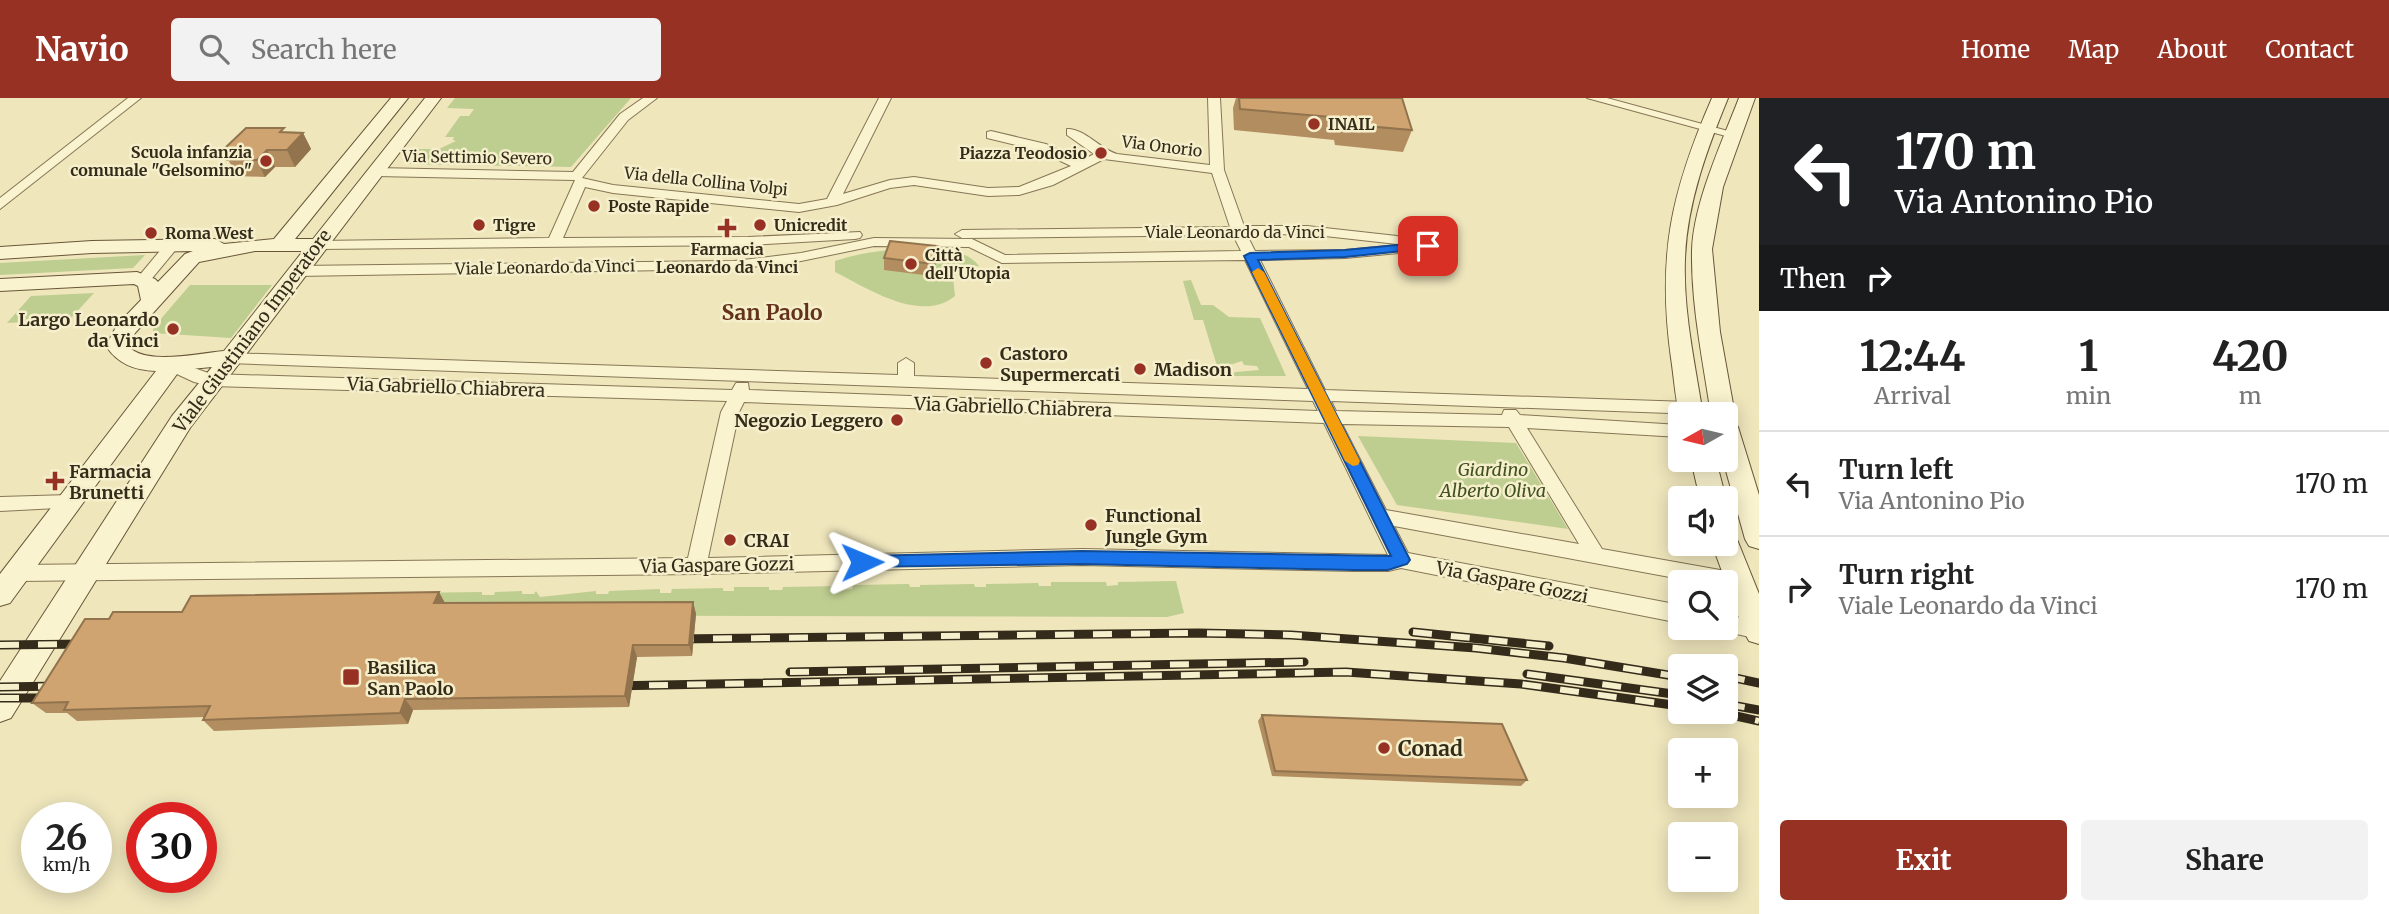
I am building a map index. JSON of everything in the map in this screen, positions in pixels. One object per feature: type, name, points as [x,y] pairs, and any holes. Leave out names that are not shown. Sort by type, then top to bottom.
[{"type":"street","points":[[0,205],[135,98]]},
{"type":"street","name":"Viale Giustiniano Imperatore","points":[[280,245],[400,98]]},
{"type":"street","name":"Viale Giustiniano Imperatore","points":[[0,708],[153,463],[211,380],[433,98]]},
{"type":"street","points":[[554,243],[583,164],[624,117],[651,98]]},
{"type":"street","points":[[832,202],[885,98]]},
{"type":"street","points":[[1214,98],[1217,170],[1243,243],[1401,560]]},
{"type":"street","points":[[1593,98],[1733,134]]},
{"type":"street","points":[[1689,402],[1676,315],[1675,258],[1686,190],[1720,98]]},
{"type":"street","points":[[1721,402],[1709,332],[1702,253],[1714,187],[1746,98]]},
{"type":"street","points":[[990,135],[1041,147],[1076,169],[1103,154],[1071,131]]},
{"type":"street","name":"Via Onorio","points":[[1103,154],[1146,163],[1217,170]]},
{"type":"street","name":"Via della Collina Volpi","points":[[579,179],[600,187],[784,208],[812,207],[909,181],[939,183],[996,193],[1020,192],[1076,169]]},
{"type":"street","name":"Via Settimio Severo","points":[[376,172],[579,179]]},
{"type":"street","name":"Viale Leonardo da Vinci","points":[[298,271],[748,264],[874,242],[972,243],[1002,259],[1243,243],[1315,230],[1442,245],[1345,254],[1243,243],[869,234],[748,241],[317,245]]},
{"type":"street","points":[[780,240],[771,251],[773,256],[781,260]]},
{"type":"street","points":[[748,241],[759,251],[748,264]]},
{"type":"street","points":[[0,253],[173,244],[317,245]]},
{"type":"street","points":[[0,285],[144,279],[173,244]]},
{"type":"street","points":[[228,358],[172,365],[128,358],[121,354],[117,346],[120,336],[190,260],[216,251],[254,245]]},
{"type":"street","points":[[341,269],[341,259],[356,246]]},
{"type":"street","points":[[144,279],[148,283],[152,300]]},
{"type":"street","name":"Via Gabriello Chiabrera","points":[[228,358],[751,374],[906,372],[1283,394],[1503,401],[1668,411]]},
{"type":"street","points":[[256,382],[257,370],[272,360]]},
{"type":"street","points":[[172,365],[200,379],[211,380]]},
{"type":"street","points":[[11,575],[70,502],[172,365]]},
{"type":"street","points":[[696,566],[730,412],[725,373]]},
{"type":"street","points":[[729,395],[751,374]]},
{"type":"street","name":"Via Gabriello Chiabrera","points":[[211,380],[729,395],[1288,416],[1514,421],[1668,430]]},
{"type":"street","points":[[1283,394],[1292,405],[1288,416]]},
{"type":"street","points":[[1503,401],[1595,554]]},
{"type":"street","points":[[1738,467],[1759,539]]},
{"type":"street","points":[[0,504],[70,502]]},
{"type":"street","points":[[1380,516],[1679,570]]},
{"type":"street","name":"Via Gaspare Gozzi","points":[[84,573],[696,566],[1082,557],[1354,563],[1388,563],[1401,560],[1668,612]]},
{"type":"street","points":[[11,575],[84,573]]},
{"type":"street","points":[[1738,583],[1759,631]]},
{"type":"street","points":[[1738,627],[1759,631]]},
{"type":"green space","points":[[455,98],[631,98],[571,167],[407,164],[417,149],[439,149],[456,141],[453,140],[454,137],[445,137],[460,116],[469,116],[474,109],[447,108]]},
{"type":"green space","points":[[924,248],[962,254],[979,266],[952,268],[955,296],[941,304],[911,305],[894,300],[835,272],[835,261],[857,255]]},
{"type":"green space","points":[[145,255],[133,268],[0,275],[0,263]]},
{"type":"green space","points":[[1191,280],[1201,305],[1213,305],[1229,317],[1260,318],[1286,376],[1226,376],[1236,372],[1259,370],[1257,366],[1244,365],[1242,361],[1220,368],[1217,366],[1203,320],[1194,320],[1183,281]]},
{"type":"green space","points":[[190,285],[272,285],[231,338],[153,333],[153,328]]},
{"type":"green space","points":[[94,293],[70,319],[7,323],[31,296]]},
{"type":"green space","name":"Giardino Alberto Oliva","points":[[1358,436],[1516,443],[1568,529],[1397,505]]},
{"type":"green space","points":[[1176,581],[1184,613],[1167,617],[441,615],[257,595],[482,592],[482,595],[494,595],[495,592],[522,591],[522,594],[534,594],[536,591],[540,597],[596,591],[596,594],[608,594],[609,591],[660,589],[660,593],[671,593],[672,589],[723,588],[723,591],[734,591],[734,587],[769,587],[769,590],[782,590],[783,587],[840,586],[841,590],[852,589],[853,585],[909,584],[910,587],[920,587],[974,584],[975,587],[986,587],[986,584],[1038,583],[1039,586],[1051,586],[1051,582],[1106,582],[1107,586],[1118,585],[1118,582]]},
{"type":"building","points":[[1239,98],[1402,98],[1412,130],[1343,124],[1342,118],[1240,109]]},
{"type":"building","points":[[246,128],[284,128],[280,132],[303,133],[287,150],[267,150],[257,160],[228,160],[237,151],[223,150]]},
{"type":"building","points":[[890,241],[938,246],[933,264],[884,258]]},
{"type":"building","name":"Basilica San Paolo","points":[[439,592],[434,603],[693,602],[689,645],[633,645],[625,696],[405,699],[400,713],[203,720],[210,706],[64,710],[68,702],[32,703],[85,619],[109,619],[113,612],[182,612],[191,596]]},
{"type":"building","name":"Conad","points":[[1262,715],[1502,724],[1527,780],[1275,771]]},
{"type":"railway","points":[[1413,632],[1549,646]]},
{"type":"railway","points":[[675,639],[1198,633],[1291,635],[1476,648],[1564,658],[1668,675]]},
{"type":"railway","points":[[0,645],[87,644]]},
{"type":"railway","points":[[790,672],[1304,662]]},
{"type":"railway","points":[[611,686],[1346,672],[1521,684],[1668,704]]},
{"type":"railway","points":[[1527,674],[1668,693]]},
{"type":"railway","points":[[1738,679],[1759,683]]},
{"type":"railway","points":[[0,687],[62,686]]},
{"type":"railway","points":[[0,698],[55,698]]},
{"type":"railway","points":[[1738,706],[1759,710]]},
{"type":"railway","points":[[1738,716],[1759,721]]},
{"type":"slow traffic","points":[[1258,272],[1353,461]]},
{"type":"place","name":"INAIL","points":[[1314,124]]},
{"type":"place","name":"Piazza Teodosio","points":[[1101,153]]},
{"type":"place","name":"Scuola infanzia comunale \"Gelsomino\"","points":[[266,161]]},
{"type":"place","name":"Poste Rapide","points":[[594,206]]},
{"type":"place","name":"Tigre","points":[[479,225]]},
{"type":"place","name":"Unicredit","points":[[760,225]]},
{"type":"place","name":"Farmacia Leonardo da Vinci","points":[[727,228]]},
{"type":"place","name":"Roma West","points":[[151,233]]},
{"type":"place","name":"Città dell'Utopia","points":[[911,264]]},
{"type":"place","name":"Largo Leonardo da Vinci","points":[[173,329]]},
{"type":"place","name":"Castoro Supermercati","points":[[986,363]]},
{"type":"place","name":"Madison","points":[[1140,369]]},
{"type":"place","name":"Negozio Leggero","points":[[897,420]]},
{"type":"place","name":"Farmacia Brunetti","points":[[55,481]]},
{"type":"place","name":"Functional Jungle Gym","points":[[1091,525]]},
{"type":"place","name":"CRAI","points":[[730,540]]},
{"type":"place","name":"Basilica San Paolo","points":[[351,677]]},
{"type":"place","name":"Conad","points":[[1384,748]]},
{"type":"district","name":"San Paolo","points":[[772,312]]},
{"type":"route","points":[[862,562],[1082,557],[1354,563],[1388,563],[1401,560],[1250,256],[1345,254],[1428,246]]}]
